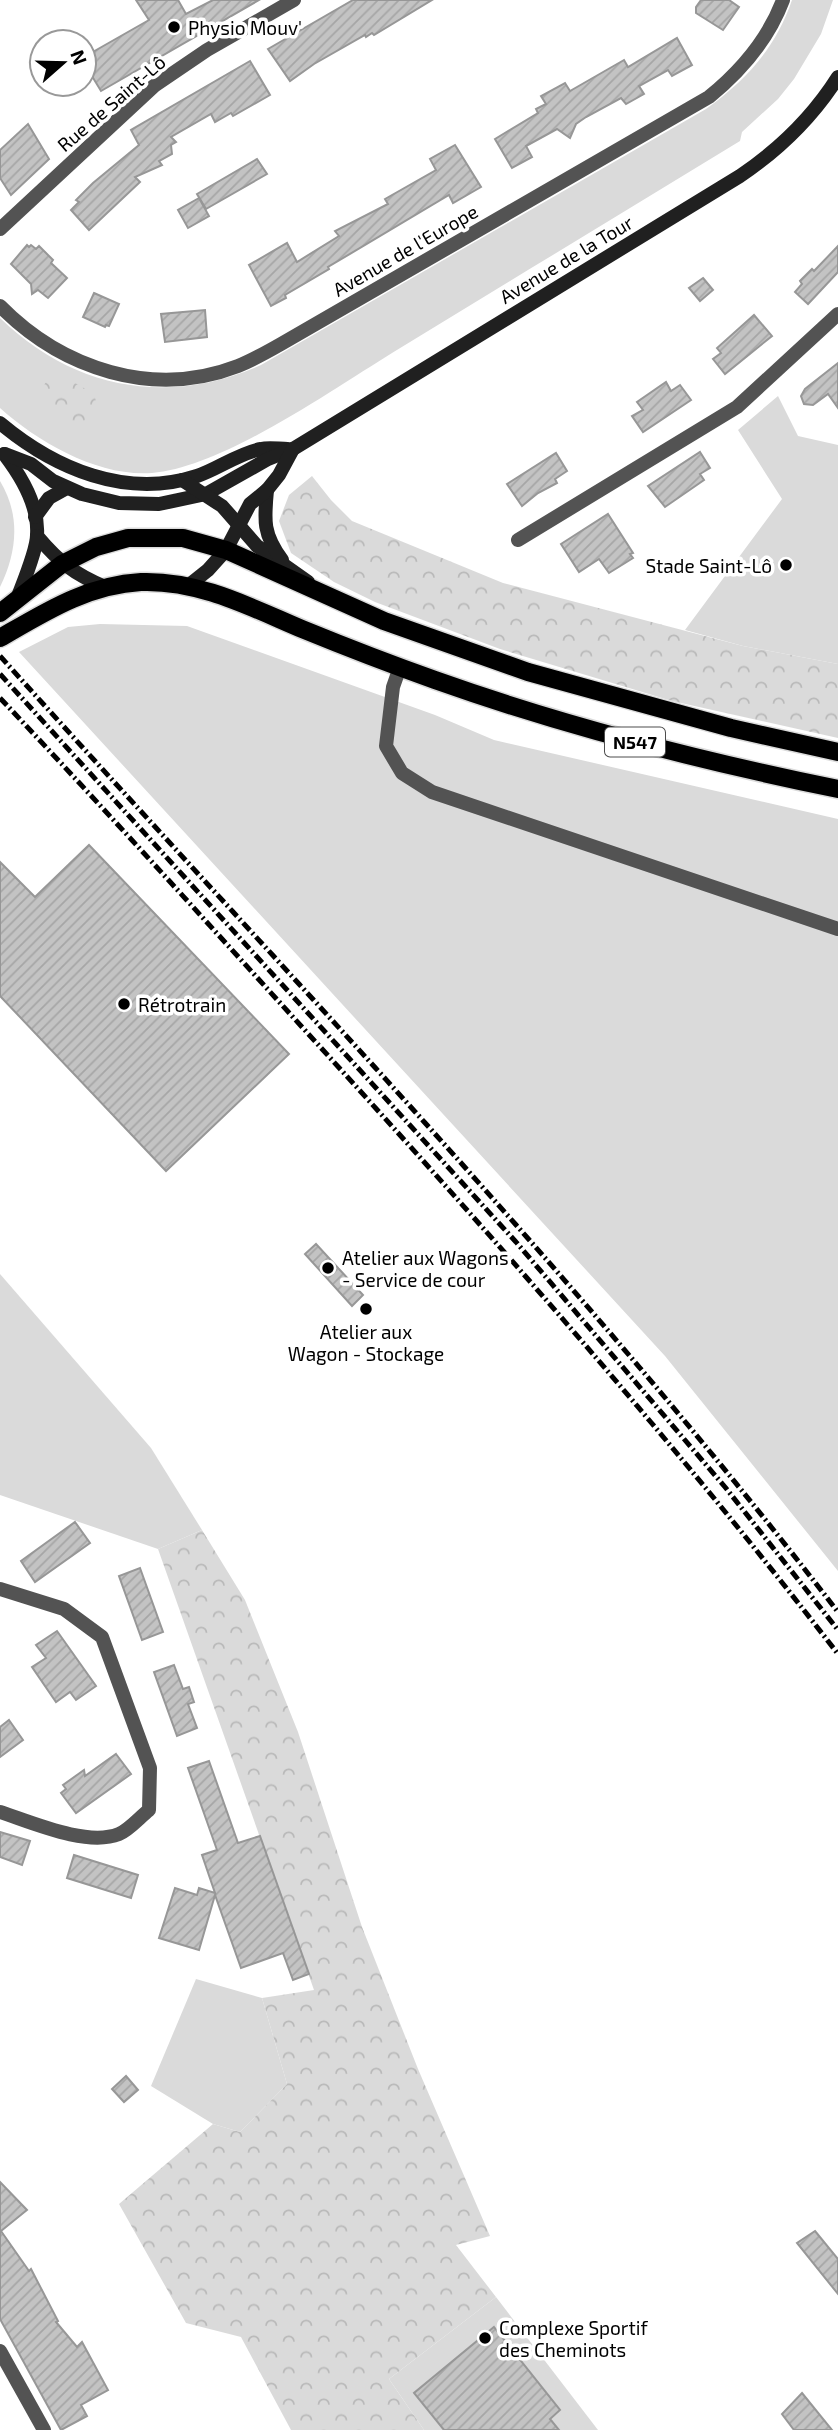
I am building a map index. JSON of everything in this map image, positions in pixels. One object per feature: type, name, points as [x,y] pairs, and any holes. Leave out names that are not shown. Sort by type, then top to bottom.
[{"type":"main road","name":"N547","points":[[1,612],[62,564],[96,547],[147,537],[183,538],[226,550],[384,621],[540,676],[718,724],[838,751]]},
{"type":"main road","name":"N547","points":[[0,638],[68,599],[105,587],[140,582],[188,586],[222,595],[400,667],[496,701],[595,731],[758,773],[838,789]]},
{"type":"street","name":"Avenue de l'Europe","points":[[0,306],[43,343],[61,354],[98,369],[131,377],[164,379],[192,378],[236,367],[281,344],[709,97],[732,79],[753,54],[770,28],[783,0]]},
{"type":"street","name":"Rue de Saint-Lô","points":[[0,229],[154,86],[207,50],[291,1]]},
{"type":"street","name":"Avenue de la Tour","points":[[3,452],[31,464],[67,488],[100,499],[138,505],[176,502],[206,494],[268,459],[293,449],[764,160],[797,130],[824,99],[838,77]]},
{"type":"street","points":[[518,540],[737,407],[838,314]]},
{"type":"street","name":"Avenue de la Tour","points":[[0,423],[52,457],[95,477],[132,485],[156,485],[182,480],[261,449],[293,449]]},
{"type":"street","name":"Avenue de la Tour","points":[[188,586],[208,570],[226,550],[250,504],[279,475],[293,449]]},
{"type":"street","points":[[3,452],[24,484],[35,517],[37,536],[17,599]]},
{"type":"street","points":[[182,480],[222,506],[257,546],[328,596]]},
{"type":"street","points":[[35,517],[49,498],[67,488]]},
{"type":"street","points":[[267,489],[267,536],[285,564]]},
{"type":"street","points":[[37,536],[62,564],[105,587]]},
{"type":"street","points":[[400,667],[393,687],[386,746],[402,772],[432,792],[838,929]]},
{"type":"street","points":[[0,1589],[64,1609],[102,1637],[150,1768],[149,1810],[120,1834],[92,1838],[0,1812]]},
{"type":"street","points":[[0,2351],[44,2430]]},
{"type":"green space","points":[[792,0],[833,0],[821,34],[794,79],[778,99],[742,132],[740,141],[308,406],[242,443],[180,468],[132,473],[111,469],[71,455],[51,445],[0,408],[0,318],[28,342],[58,361],[90,375],[123,384],[157,387],[191,385],[226,378],[261,365],[706,109],[758,62],[777,33]]},
{"type":"green space","points":[[63,376],[94,394],[98,408],[93,418],[74,423],[57,417],[55,410],[40,391],[48,379]]},
{"type":"green space","name":"Stade Saint-Lô","points":[[778,396],[798,436],[838,445],[838,664],[743,646],[685,630],[782,499],[738,430]]},
{"type":"green space","points":[[312,476],[352,521],[503,583],[743,646],[838,664],[838,738],[672,701],[500,649],[375,602],[334,582],[291,553],[279,521],[289,495]]},
{"type":"green space","points":[[0,481],[11,507],[14,534],[10,561],[0,587]]},
{"type":"green space","points":[[100,624],[187,626],[435,715],[494,740],[838,819],[838,1571],[665,1356],[19,652],[68,627]]},
{"type":"green space","points":[[0,1274],[151,1448],[202,1530],[158,1549],[0,1495]]},
{"type":"green space","points":[[202,1530],[245,1600],[298,1732],[362,1927],[418,2069],[490,2236],[456,2245],[496,2297],[389,2379],[424,2430],[291,2430],[241,2337],[186,2323],[119,2204],[213,2124],[240,2132],[287,2084],[262,1998],[314,1990],[158,1549]]},
{"type":"green space","points":[[196,1979],[262,1998],[287,2084],[240,2132],[213,2124],[151,2086]]},
{"type":"green space","name":"Complexe Sportif des Cheminots","points":[[496,2297],[598,2430],[424,2430],[389,2379]]},
{"type":"building","points":[[136,0],[178,0],[186,14],[213,0],[259,0],[101,91],[98,86],[98,49],[149,20]]},
{"type":"building","points":[[353,0],[432,0],[374,35],[365,35],[314,64],[290,81],[268,49]]},
{"type":"building","points":[[701,0],[729,0],[739,7],[723,30],[696,13],[696,7]]},
{"type":"building","points":[[677,38],[692,65],[672,76],[668,70],[639,86],[644,94],[626,104],[621,98],[586,117],[576,124],[570,138],[557,129],[526,146],[532,157],[512,168],[495,139],[538,113],[536,109],[546,104],[541,96],[565,83],[570,91],[624,60],[628,67]]},
{"type":"building","points":[[250,61],[270,95],[233,116],[231,113],[215,122],[211,114],[171,137],[176,142],[171,145],[172,154],[159,161],[162,165],[135,177],[140,182],[89,230],[71,210],[79,202],[76,200],[93,183],[139,145],[131,130]]},
{"type":"building","points":[[28,124],[49,159],[11,195],[0,178],[0,150]]},
{"type":"building","points":[[455,145],[481,187],[453,203],[449,195],[328,267],[329,269],[271,306],[249,265],[287,243],[297,262],[339,236],[335,231],[388,204],[385,199],[436,170],[430,159]]},
{"type":"building","points":[[257,159],[267,174],[206,209],[197,194]]},
{"type":"building","points":[[199,198],[209,216],[188,228],[178,210]]},
{"type":"building","points":[[27,245],[36,249],[39,246],[53,260],[51,263],[67,278],[48,298],[38,290],[32,294],[31,284],[11,264]]},
{"type":"building","points":[[838,246],[838,272],[808,304],[795,292],[802,284],[800,281],[812,269],[814,271]]},
{"type":"building","points":[[703,278],[713,290],[700,301],[689,288]]},
{"type":"building","points":[[94,293],[119,304],[109,326],[105,327],[83,317]]},
{"type":"building","points":[[205,310],[207,337],[165,342],[161,314]]},
{"type":"building","points":[[754,315],[772,336],[725,374],[713,359],[721,353],[717,348]]},
{"type":"building","points":[[838,363],[838,408],[828,394],[813,405],[804,404],[801,396],[805,389]]},
{"type":"building","points":[[666,382],[671,391],[680,385],[691,400],[643,432],[632,416],[643,410],[637,402]]},
{"type":"building","points":[[700,452],[710,468],[700,474],[704,480],[665,507],[648,486]]},
{"type":"building","points":[[556,453],[567,471],[555,479],[557,483],[522,506],[507,484]]},
{"type":"building","points":[[608,514],[633,553],[630,554],[633,558],[609,573],[599,559],[579,572],[561,544]]},
{"type":"building","name":"Rétrotrain","points":[[89,845],[289,1054],[166,1171],[0,996],[0,862],[35,897]]},
{"type":"building","name":"Atelier aux Wagons - Service de cour","points":[[316,1244],[363,1295],[352,1306],[305,1254]]},
{"type":"building","points":[[75,1522],[90,1543],[35,1582],[21,1561]]},
{"type":"building","points":[[140,1568],[163,1632],[142,1640],[119,1576]]},
{"type":"building","points":[[57,1631],[96,1686],[76,1700],[70,1692],[56,1702],[32,1667],[46,1658],[36,1645]]},
{"type":"building","points":[[174,1665],[183,1689],[189,1687],[194,1702],[188,1704],[197,1728],[177,1736],[154,1672]]},
{"type":"building","points":[[9,1720],[23,1740],[0,1757],[0,1727]]},
{"type":"building","points":[[116,1754],[131,1774],[76,1813],[61,1793],[66,1789],[63,1785],[84,1770],[85,1776]]},
{"type":"building","points":[[209,1761],[238,1843],[260,1836],[309,1974],[293,1980],[283,1953],[241,1968],[215,1895],[199,1950],[159,1938],[175,1888],[197,1895],[199,1888],[215,1893],[202,1855],[217,1850],[188,1768]]},
{"type":"building","points":[[0,1832],[30,1841],[22,1865],[0,1857]]},
{"type":"building","points":[[74,1855],[138,1875],[131,1898],[67,1878]]},
{"type":"building","points":[[126,2076],[138,2090],[124,2102],[112,2089]]},
{"type":"building","points":[[0,2182],[27,2210],[1,2231],[29,2271],[31,2269],[58,2321],[56,2322],[77,2347],[82,2342],[108,2390],[81,2405],[87,2416],[61,2430],[0,2319]]},
{"type":"building","points":[[815,2231],[838,2259],[838,2294],[797,2243]]},
{"type":"building","points":[[494,2327],[560,2410],[550,2419],[559,2430],[444,2430],[414,2393]]},
{"type":"building","points":[[802,2393],[832,2430],[794,2430],[782,2414]]},
{"type":"railway","points":[[0,656],[534,1245],[638,1365],[838,1612]]},
{"type":"railway","points":[[0,674],[516,1242],[725,1487],[838,1630]]},
{"type":"railway","points":[[0,698],[372,1104],[577,1335],[710,1493],[838,1654]]},
{"type":"place","name":"Physio Mouv'","points":[[174,27]]},
{"type":"place","name":"Stade Saint-Lô","points":[[786,565]]},
{"type":"place","name":"Rétrotrain","points":[[124,1004]]},
{"type":"place","name":"Atelier aux Wagons - Service de cour","points":[[328,1268]]},
{"type":"place","name":"Atelier aux Wagon - Stockage","points":[[366,1309]]},
{"type":"place","name":"Complexe Sportif des Cheminots","points":[[485,2338]]}]
